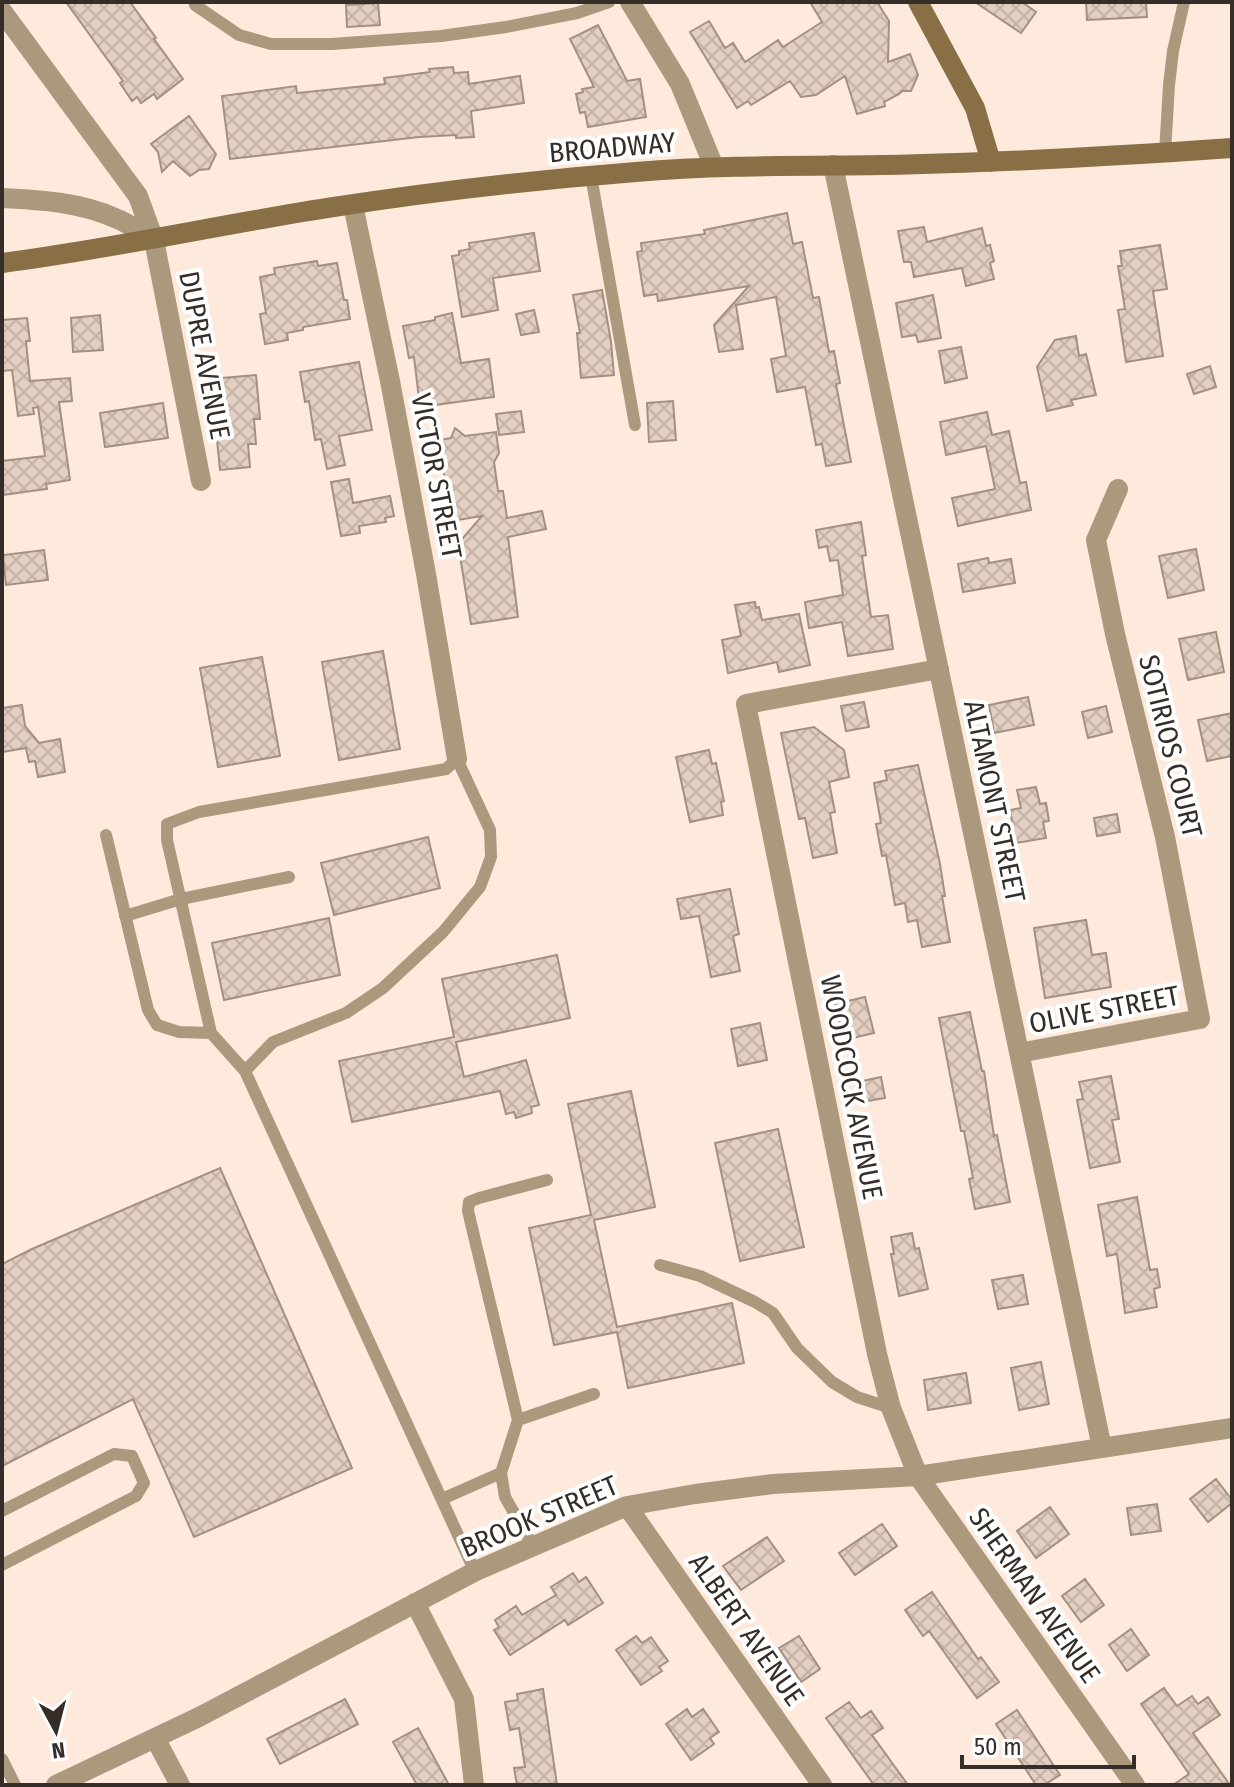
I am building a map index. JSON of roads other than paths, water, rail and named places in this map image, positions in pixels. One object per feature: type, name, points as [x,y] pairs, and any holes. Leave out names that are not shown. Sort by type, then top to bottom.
[{"type":"main road","points":[[918,2],[975,108],[991,162]]},
{"type":"main road","name":"BROADWAY","points":[[2,263],[154,240],[328,208],[591,176],[714,167],[991,162],[1232,148]]},
{"type":"street","points":[[630,2],[680,84],[714,167]]},
{"type":"street","name":"DUPRE AVENUE","points":[[2,11],[138,196],[154,240],[201,481]]},
{"type":"street","name":"ALTAMONT STREET","points":[[833,165],[1102,1448]]},
{"type":"street","points":[[2,198],[53,201],[91,209],[116,218],[154,240]]},
{"type":"street","name":"VICTOR STREET","points":[[353,205],[390,381],[457,759]]},
{"type":"street","name":"SOTIRIOS COURT","points":[[1118,489],[1096,540],[1115,634],[1165,837],[1200,1019]]},
{"type":"street","name":"WOODCOCK AVENUE","points":[[918,1476],[891,1408],[877,1354],[746,704],[939,669]]},
{"type":"street","name":"OLIVE STREET","points":[[1019,1053],[1200,1019]]},
{"type":"street","name":"BROOK STREET","points":[[56,1785],[199,1717],[475,1572],[627,1506],[773,1484],[918,1476],[1232,1428]]},
{"type":"street","name":"SHERMAN AVENUE","points":[[918,1476],[1135,1785]]},
{"type":"street","name":"ALBERT AVENUE","points":[[627,1506],[822,1785]]},
{"type":"street","points":[[415,1603],[464,1699],[474,1785]]},
{"type":"street","points":[[155,1738],[180,1785]]},
{"type":"lane","points":[[195,5],[239,35],[271,44],[332,44],[441,36],[506,27],[577,13],[609,2]]},
{"type":"lane","points":[[1165,153],[1173,51],[1184,2]]},
{"type":"lane","points":[[591,176],[635,425]]},
{"type":"lane","points":[[245,1071],[273,1042],[346,1013],[383,988],[443,932],[480,887],[491,857],[490,830],[457,759],[446,769],[199,812],[167,824],[167,840],[211,1033],[245,1071],[475,1572]]},
{"type":"lane","points":[[106,835],[148,1010],[157,1025],[179,1032],[211,1033]]},
{"type":"lane","points":[[125,916],[181,899],[289,877]]},
{"type":"lane","points":[[533,1546],[505,1497],[501,1473],[518,1420],[468,1211],[469,1202],[547,1180]]},
{"type":"lane","points":[[660,1265],[700,1276],[764,1307],[773,1313],[797,1348],[832,1382],[857,1397],[891,1408]]},
{"type":"lane","points":[[518,1420],[594,1394]]},
{"type":"lane","points":[[2,1511],[114,1454],[132,1456],[144,1483],[136,1496],[2,1565]]},
{"type":"lane","points":[[442,1499],[501,1473]]},
{"type":"lane","points":[[2,1759],[15,1785]]}]
